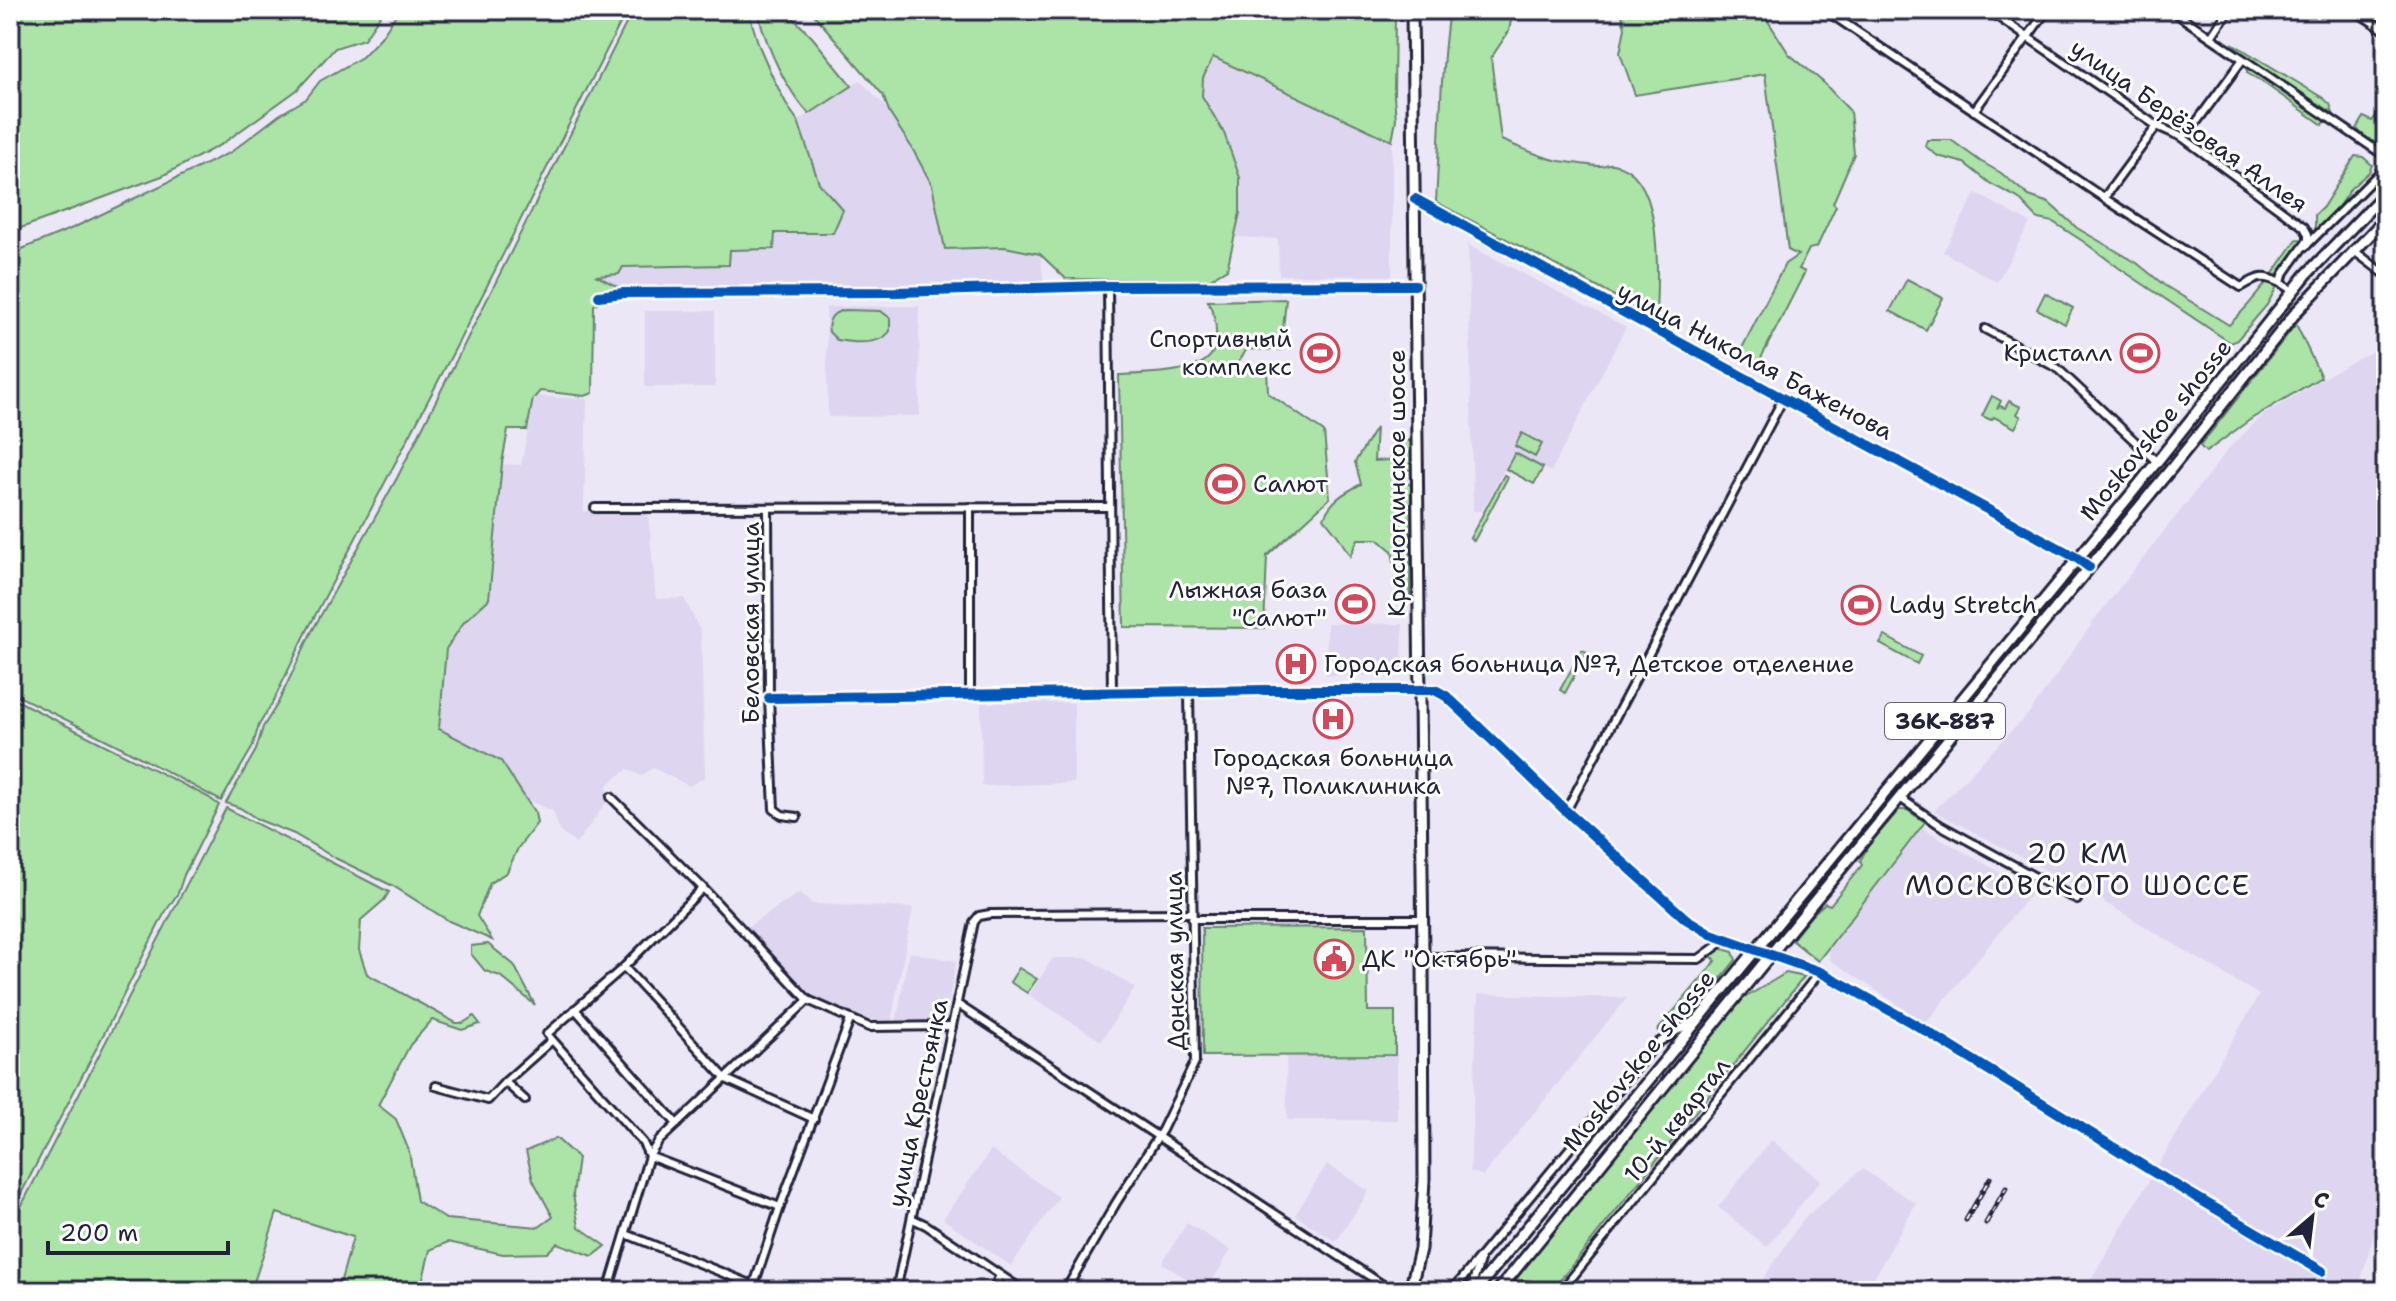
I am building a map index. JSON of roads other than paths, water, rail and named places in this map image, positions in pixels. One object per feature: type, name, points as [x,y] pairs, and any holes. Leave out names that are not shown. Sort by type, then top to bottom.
[{"type":"main road","name":"Красноглинское шоссе","points":[[1410,1291],[1420,1249],[1423,1215],[1423,919],[1412,10]]},
{"type":"main road","name":"Moskovskoe shosse","points":[[1473,1291],[2157,462],[2306,275],[2386,192]]},
{"type":"main road","name":"Moskovskoe shosse","points":[[1498,1291],[2297,311],[2386,218]]},
{"type":"main road","points":[[2306,275],[2319,287]]},
{"type":"main road","points":[[2285,301],[2297,311]]},
{"type":"street","points":[[1825,10],[2241,287],[2256,278],[2268,277],[2293,291]]},
{"type":"street","name":"улица Берёзовая Аллея","points":[[1988,10],[2157,126],[2182,137],[2304,227],[2308,240],[2298,254]]},
{"type":"street","points":[[1974,111],[2047,10]]},
{"type":"street","points":[[2171,10],[2384,152],[2386,165],[2298,254],[2281,283]]},
{"type":"street","points":[[2211,37],[2229,10]]},
{"type":"street","points":[[2354,10],[2386,31]]},
{"type":"street","points":[[2182,137],[2190,131],[2243,59]]},
{"type":"street","points":[[2104,198],[2157,126]]},
{"type":"street","name":"улица Николая Баженова","points":[[1415,199],[2089,567]]},
{"type":"street","points":[[2353,250],[2386,275]]},
{"type":"street","points":[[599,296],[623,293],[897,292],[1108,286],[1415,285]]},
{"type":"street","points":[[1108,286],[1112,694]]},
{"type":"street","points":[[1985,329],[2057,368],[2157,462]]},
{"type":"street","name":"улица Николая Баженова","points":[[1566,811],[1783,399]]},
{"type":"street","points":[[970,507],[970,694]]},
{"type":"street","points":[[595,508],[1109,507]]},
{"type":"street","name":"Беловская улица","points":[[768,508],[769,698],[774,809],[782,815],[797,817]]},
{"type":"street","points":[[769,698],[1435,690],[1446,696],[1673,909],[1711,934],[1820,972],[1921,1028],[2155,1173],[2322,1271]]},
{"type":"street","name":"Донская улица","points":[[1065,1291],[1158,1135],[1195,1062],[1189,691]]},
{"type":"street","points":[[611,797],[703,888],[808,1000],[869,1027],[952,1026]]},
{"type":"street","points":[[1900,798],[1940,825],[2077,900]]},
{"type":"street","points":[[436,1086],[488,1100],[575,1009],[624,967],[703,888]]},
{"type":"street","name":"улица Крестьянка","points":[[896,1291],[974,922],[979,916],[990,914],[1192,916]]},
{"type":"street","points":[[1192,916],[1423,919]]},
{"type":"street","points":[[1423,957],[1699,959],[1725,940]]},
{"type":"street","points":[[624,967],[726,1079],[814,1119]]},
{"type":"street","name":"10-й квартал","points":[[1563,1289],[1820,972]]},
{"type":"street","points":[[608,1291],[649,1156],[659,1141],[808,1000]]},
{"type":"street","points":[[957,1004],[1392,1291]]},
{"type":"street","points":[[575,1009],[677,1124]]},
{"type":"street","points":[[1452,1291],[1656,1044],[1701,1016]]},
{"type":"street","points":[[753,1288],[850,1020]]},
{"type":"street","points":[[549,1037],[643,1143],[649,1156],[780,1207]]},
{"type":"street","points":[[505,1082],[525,1100]]},
{"type":"street","points":[[913,1219],[1024,1291]]},
{"type":"street","points":[[626,1234],[753,1288],[768,1291]]},
{"type":"street","points":[[1473,1291],[1481,1257]]},
{"type":"street","points":[[993,1291],[1000,1275]]},
{"type":"street","points":[[1498,1291],[1514,1286],[1563,1289]]},
{"type":"railway","points":[[1966,1220],[1990,1178]]},
{"type":"railway","points":[[1986,1223],[2006,1188]]},
{"type":"place","name":"Спортивный комплекс","points":[[1320,353]]},
{"type":"place","name":"Кристалл","points":[[2140,353]]},
{"type":"place","name":"Салют","points":[[1225,484]]},
{"type":"place","name":"Лыжная база \"Салют\"","points":[[1355,604]]},
{"type":"place","name":"Lady Stretch","points":[[1861,605]]},
{"type":"place","name":"Городская больница №7, Детское отделение","points":[[1296,664]]},
{"type":"place","name":"Городская больница №7, Поликлиника","points":[[1333,719]]},
{"type":"place","name":"ДК \"Октябрь\"","points":[[1334,959]]},
{"type":"district","name":"20 КМ МОСКОВСКОГО ШОССЕ","points":[[2078,869]]}]
